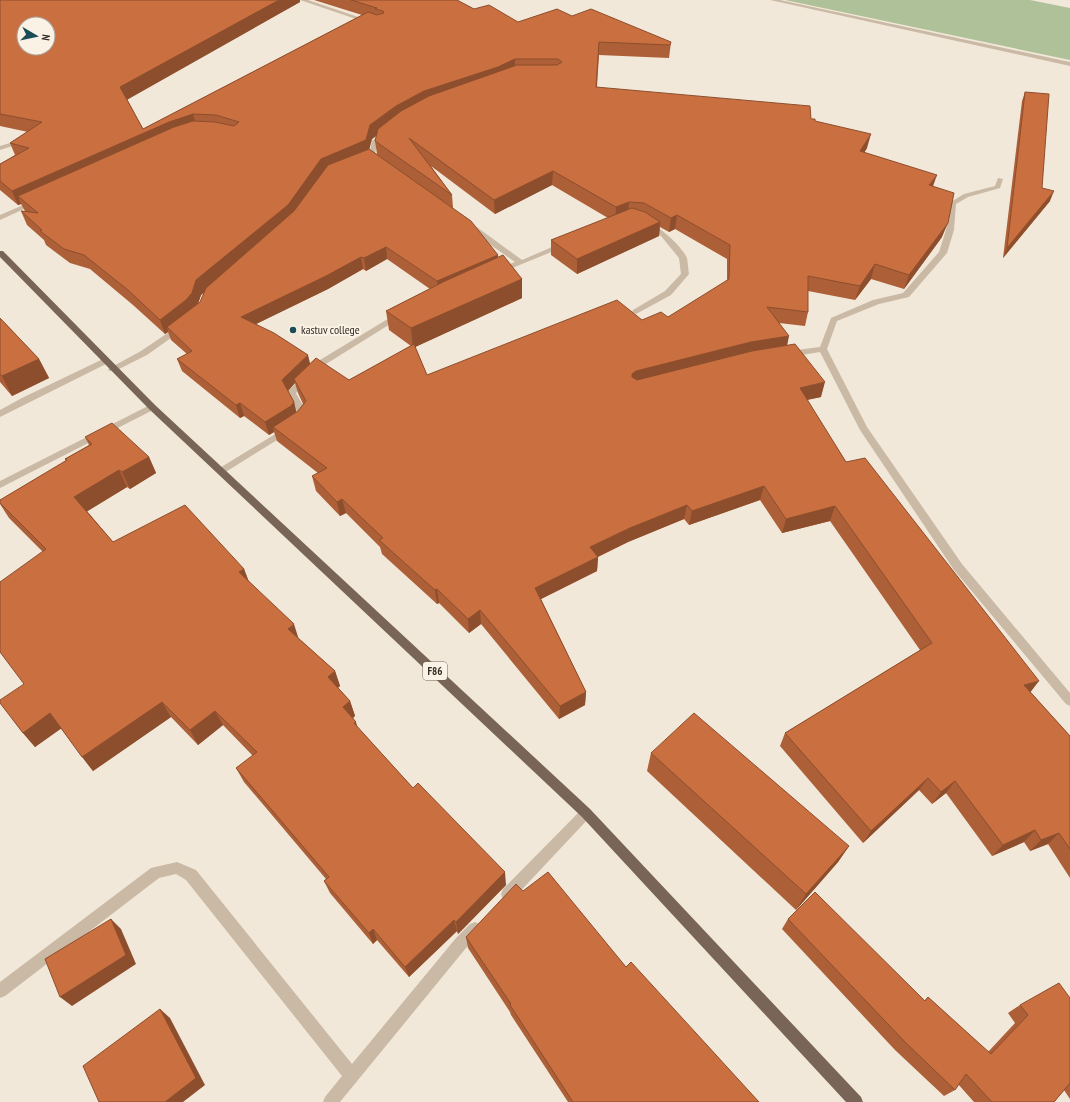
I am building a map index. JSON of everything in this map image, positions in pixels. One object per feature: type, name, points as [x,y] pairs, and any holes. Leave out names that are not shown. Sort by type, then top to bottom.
[{"type":"main road","name":"F86","points":[[0,253],[108,365],[586,813],[856,1102]]},
{"type":"street","points":[[303,0],[374,23]]},
{"type":"street","points":[[774,0],[1070,64]]},
{"type":"street","points":[[372,156],[375,141],[388,131]]},
{"type":"street","points":[[0,148],[33,138]]},
{"type":"street","points":[[372,156],[379,160]]},
{"type":"street","points":[[359,161],[372,156]]},
{"type":"street","points":[[1000,179],[998,187],[987,191],[966,195],[953,203],[950,230],[943,253],[906,295],[876,302],[834,320],[823,348],[863,428],[958,567],[1070,701]]},
{"type":"street","points":[[0,218],[42,199]]},
{"type":"street","points":[[636,312],[668,293],[685,274],[683,258],[664,234],[641,220]]},
{"type":"street","points":[[462,221],[520,262]]},
{"type":"street","points":[[492,275],[520,262],[571,242]]},
{"type":"street","points":[[222,471],[298,422],[304,415],[291,394],[323,362],[393,318],[407,312]]},
{"type":"street","points":[[0,414],[25,400],[108,365],[144,353],[188,322]]},
{"type":"street","points":[[778,356],[823,348]]},
{"type":"street","points":[[0,485],[152,407]]},
{"type":"street","points":[[499,904],[586,813]]},
{"type":"street","points":[[0,991],[156,872],[177,868],[191,875],[352,1076]]},
{"type":"street","points":[[330,1102],[461,944],[483,921]]},
{"type":"green space","points":[[785,0],[1030,0],[1070,8],[1070,60]]},
{"type":"building","points":[[0,0],[279,0],[120,87],[143,129],[368,12],[377,15],[384,13],[383,11],[375,9],[377,8],[351,0],[457,0],[474,9],[489,5],[518,22],[557,9],[572,16],[591,9],[671,42],[670,45],[599,42],[596,87],[810,106],[811,119],[815,119],[815,121],[871,134],[860,151],[937,175],[929,185],[954,193],[948,223],[909,275],[875,264],[860,286],[808,276],[808,312],[767,307],[789,336],[751,342],[636,371],[632,374],[632,377],[637,380],[752,351],[795,344],[825,382],[800,388],[846,462],[865,458],[1039,681],[1024,685],[1070,736],[1070,849],[1059,833],[1041,840],[1035,830],[1003,845],[955,781],[941,792],[928,778],[871,831],[785,733],[932,643],[835,506],[786,519],[764,486],[692,511],[687,505],[630,528],[590,547],[598,557],[535,588],[586,692],[560,706],[480,610],[468,619],[437,589],[435,590],[379,540],[383,538],[342,499],[337,502],[312,476],[327,468],[273,427],[298,411],[306,401],[294,379],[316,358],[349,380],[414,344],[427,375],[617,300],[642,320],[661,312],[668,317],[729,279],[730,245],[677,215],[671,218],[644,203],[629,202],[616,207],[553,171],[494,200],[409,138],[452,195],[375,141],[378,129],[401,111],[429,96],[517,65],[557,65],[562,62],[558,59],[515,59],[498,67],[424,91],[396,106],[370,125],[366,140],[321,159],[288,205],[196,280],[192,293],[186,300],[160,320],[128,290],[84,255],[64,249],[40,231],[42,230],[21,211],[38,213],[18,196],[174,127],[193,121],[215,122],[234,126],[239,122],[216,115],[193,114],[169,122],[12,191],[0,181],[0,164],[29,148],[10,143],[42,122],[0,114]]},
{"type":"building","points":[[1025,92],[1049,94],[1042,188],[1054,191],[1007,248]]},
{"type":"building","points":[[369,149],[471,221],[498,255],[437,281],[386,247],[364,258],[361,257],[326,276],[241,317],[274,333],[308,355],[282,380],[294,402],[291,406],[265,422],[240,403],[236,405],[177,359],[192,351],[167,327],[200,302],[206,288],[294,211],[328,165]]},
{"type":"building","points":[[632,208],[645,212],[660,222],[577,259],[551,240]]},
{"type":"building","points":[[503,255],[522,279],[411,328],[386,311],[445,281]]},
{"type":"building","points":[[0,318],[39,359],[2,376],[0,374]]},
{"type":"building","points":[[112,423],[149,457],[122,472],[119,470],[74,497],[113,542],[185,505],[244,569],[239,572],[294,624],[288,629],[335,671],[328,677],[350,701],[343,707],[356,722],[354,723],[413,788],[418,783],[505,872],[456,922],[454,920],[405,967],[373,929],[369,933],[324,881],[329,877],[236,768],[257,752],[215,711],[190,730],[162,702],[82,757],[50,713],[23,733],[0,703],[0,700],[24,684],[0,652],[0,582],[46,549],[0,503],[0,500],[67,460],[65,459],[92,444],[85,437]]},
{"type":"building","points":[[694,713],[849,846],[806,894],[651,753]]},
{"type":"building","points":[[548,872],[626,967],[631,962],[759,1102],[573,1102],[510,1005],[511,1004],[466,937],[516,884],[523,891]]},
{"type":"building","points":[[815,892],[925,1001],[928,997],[991,1054],[1028,1015],[1020,1005],[1059,983],[1070,998],[1070,1083],[1054,1102],[992,1102],[966,1074],[955,1090],[905,1042],[788,919]]},
{"type":"building","points":[[111,919],[126,955],[60,997],[45,959]]},
{"type":"building","points":[[160,1009],[196,1078],[165,1102],[99,1102],[83,1066]]},
{"type":"place","name":"kastuv college","points":[[293,330]]}]
